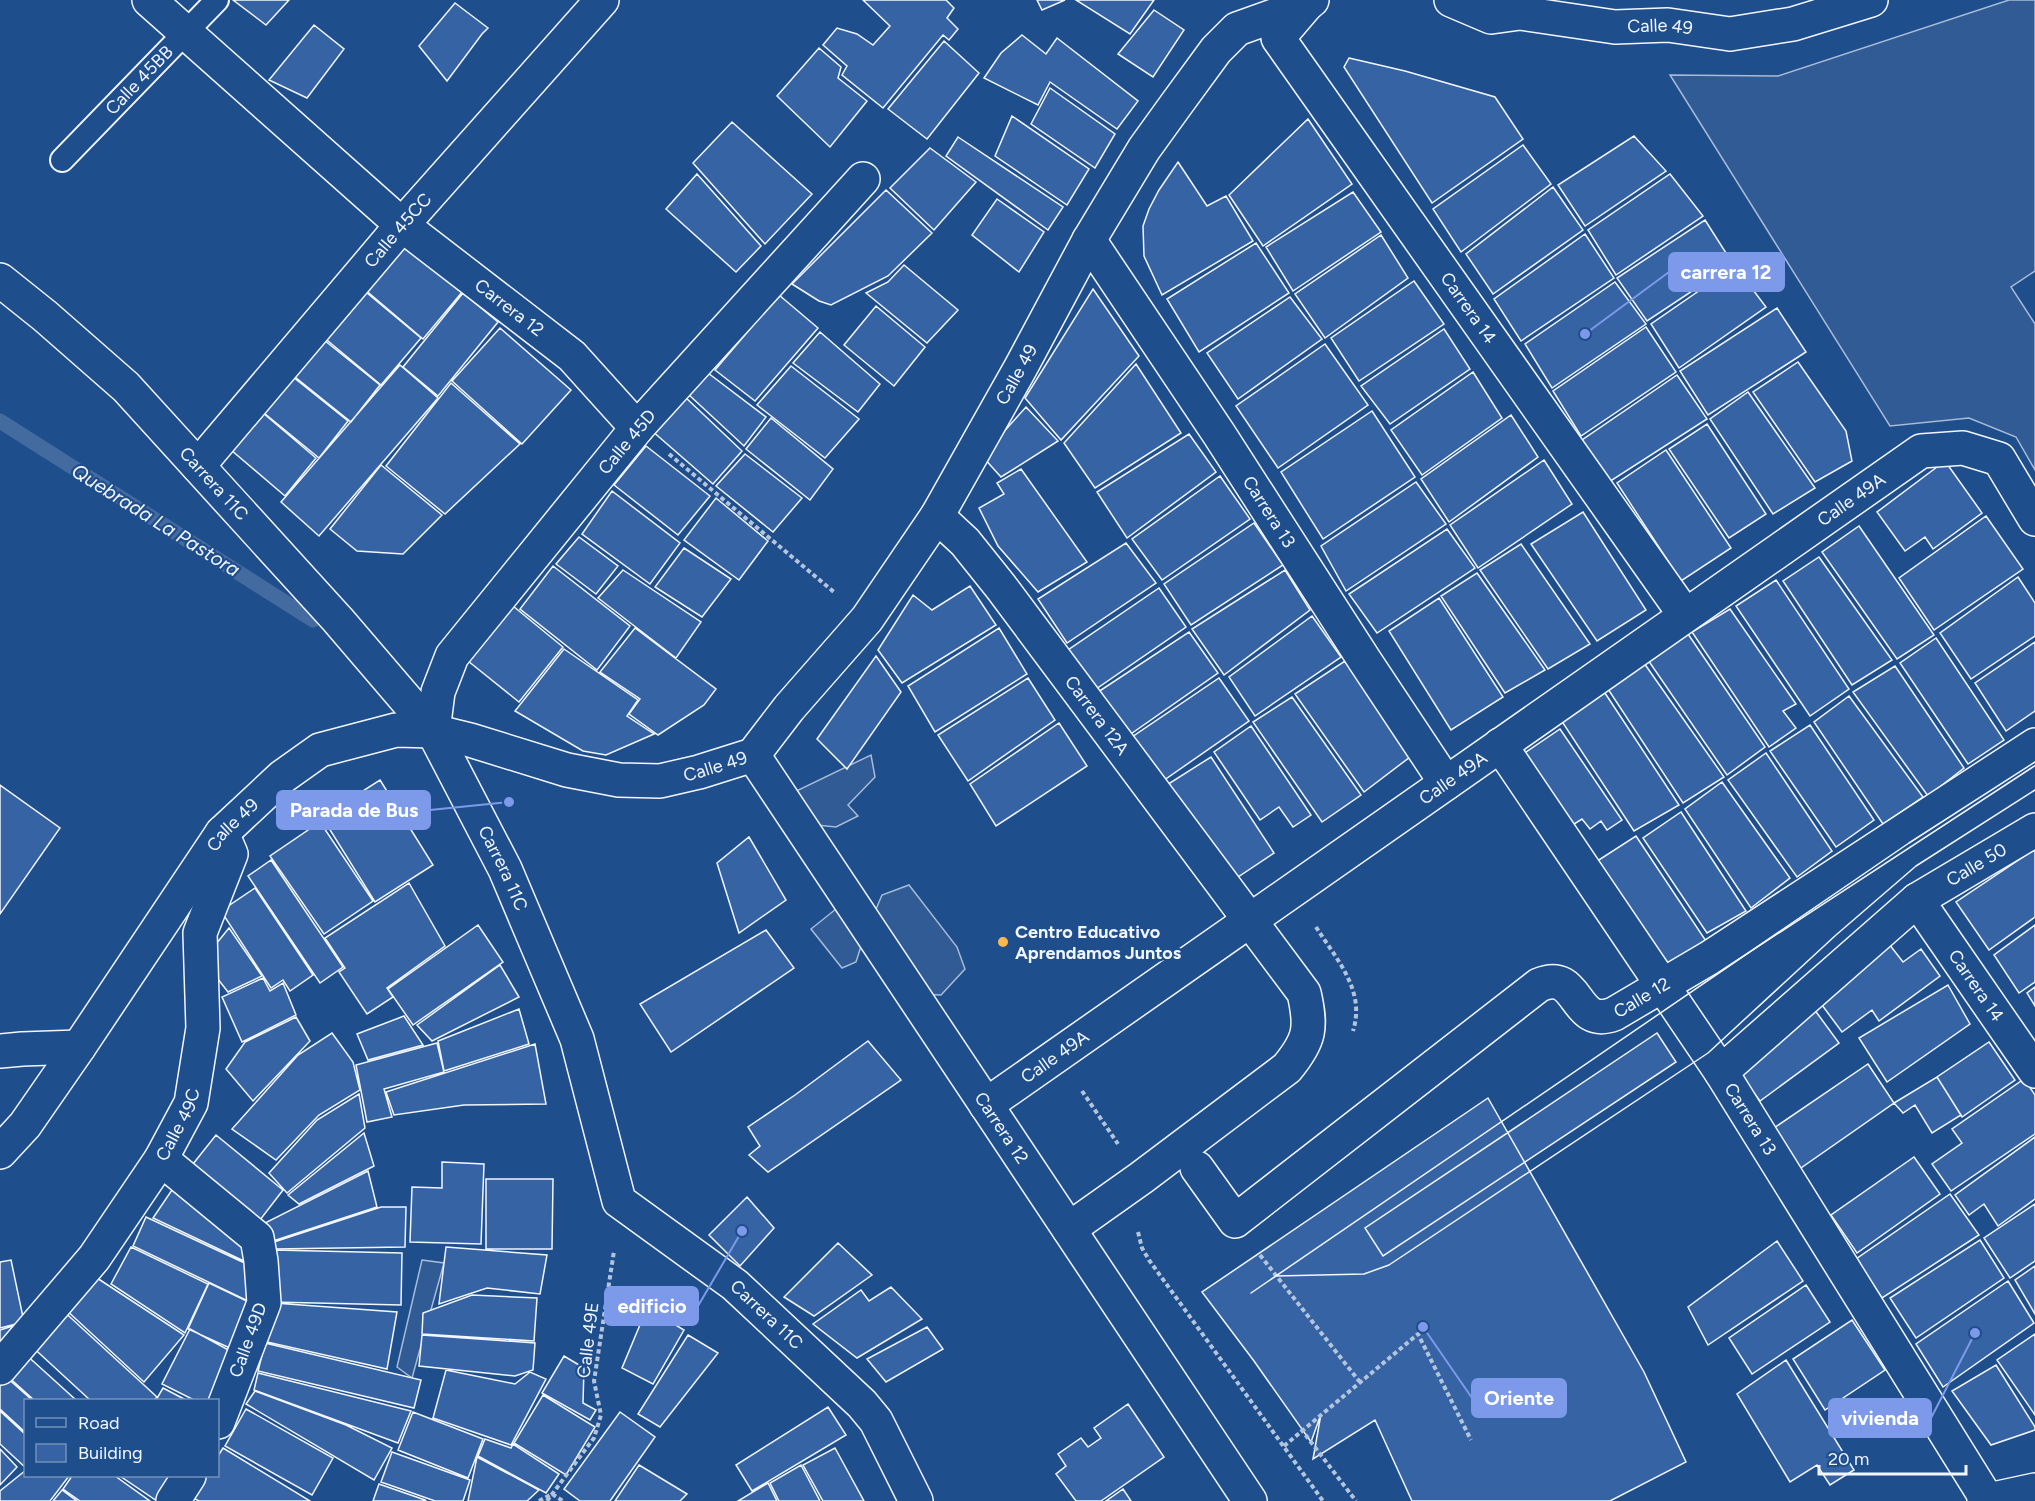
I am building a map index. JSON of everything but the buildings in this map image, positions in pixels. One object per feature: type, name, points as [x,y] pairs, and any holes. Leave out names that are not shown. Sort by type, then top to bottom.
[{"type":"street","name":"Carrera 12","points":[[149,0],[402,225],[572,356],[637,428]]},
{"type":"street","name":"Calle 45CC","points":[[198,466],[402,225],[602,0]]},
{"type":"street","name":"Calle 49","points":[[1451,0],[1491,17],[1520,13],[1615,27],[1668,25],[1730,34],[1793,24],[1870,0]]},
{"type":"street","name":"Calle 49","points":[[0,1152],[25,1125],[222,833],[282,777],[320,750],[396,730],[432,731],[470,740],[567,770],[619,780],[660,781],[699,772],[753,755],[789,708],[867,619],[937,516],[1089,240],[1144,148],[1216,51],[1237,29],[1307,1]]},
{"type":"street","name":"Carrera 14","points":[[1307,1],[1278,38],[1685,615]]},
{"type":"street","name":"Calle 45D","points":[[432,731],[438,692],[452,656],[637,428],[863,179]]},
{"type":"street","name":"Carrera 13","points":[[1089,240],[1219,434],[1446,783]]},
{"type":"street","name":"Carrera 11C","points":[[0,280],[126,387],[338,620],[432,731],[505,869],[577,1039],[619,1201],[735,1285],[862,1404],[876,1421],[916,1501]]},
{"type":"street","name":"Calle 49A","points":[[986,1105],[1921,451],[1962,447],[1999,459],[2035,519]]},
{"type":"street","name":"Carrera 12A","points":[[937,516],[965,542],[1000,587],[1304,993],[1309,1014],[1308,1033],[1301,1051],[1287,1068],[1069,1229]]},
{"type":"street","name":"Calle 12","points":[[1235,1221],[1539,985],[1550,980],[1562,982],[1592,1016],[1604,1018],[1614,1014],[1662,987],[2035,744]]},
{"type":"street","name":"Carrera 13","points":[[1500,746],[1721,1072],[1986,1501]]},
{"type":"street","name":"Carrera 12","points":[[753,755],[1250,1501]]},
{"type":"street","name":"Calle 50","points":[[1721,1072],[1917,900],[2035,830]]},
{"type":"street","name":"Calle 49C","points":[[0,1368],[94,1258],[161,1159],[191,1103],[203,1028],[200,933],[231,854],[222,833]]},
{"type":"street","name":"Carrera 14","points":[[1917,900],[2035,1071]]},
{"type":"street","points":[[0,1051],[79,1047]]},
{"type":"street","name":"Calle 49D","points":[[161,1159],[257,1238],[264,1303],[219,1419]]},
{"type":"street","points":[[1197,1168],[1235,1221]]},
{"type":"street","points":[[173,1501],[188,1477]]},
{"type":"street","points":[[1986,1501],[2035,1490]]},
{"type":"lane","name":"Calle 45BB","points":[[62,160],[217,0]]},
{"type":"path","points":[[637,428],[867,619]]},
{"type":"path","points":[[1058,1055],[1141,1178]]},
{"type":"path","name":"Calle 49E","points":[[547,1501],[594,1438],[601,1415],[594,1381],[616,1237],[619,1201]]},
{"type":"path","points":[[1235,1221],[1359,1381]]},
{"type":"path","points":[[1284,1446],[1301,1429],[1418,1334],[1472,1440]]},
{"type":"path","points":[[1301,1429],[1356,1501]]},
{"type":"path","points":[[539,1501],[552,1494],[563,1501]]},
{"type":"shaded area","points":[[2009,0],[2035,0],[2035,271],[2011,287],[2035,324],[2035,470],[2016,437],[1969,418],[1890,426],[1670,75],[1778,76]]},
{"type":"shaded area","points":[[871,755],[875,777],[848,805],[858,816],[836,827],[806,824],[786,796]]},
{"type":"shaded area","points":[[909,885],[957,947],[965,969],[941,995],[915,994],[868,928],[882,895]]},
{"type":"shaded area","points":[[841,905],[863,940],[856,962],[842,968],[811,929]]},
{"type":"shaded area","points":[[422,1260],[444,1263],[412,1378],[397,1367]]},
{"type":"waterway","name":"Quebrada La Pastora","points":[[0,421],[313,620]]},
{"type":"tram line","points":[[1251,1293],[1909,843],[2035,762]]},
{"type":"tram line","points":[[1276,1276],[1364,1274],[1389,1265],[1708,1053],[1836,935],[1916,866],[2035,790]]},
{"type":"place","name":"carrera 12","points":[[1585,334]]},
{"type":"place","name":"Parada de Bus","points":[[509,802]]},
{"type":"place","name":"Centro Educativo Aprendamos Juntos","points":[[1003,942]]},
{"type":"place","name":"edificio","points":[[742,1231]]},
{"type":"place","name":"Oriente","points":[[1423,1327]]},
{"type":"place","name":"vivienda","points":[[1975,1333]]}]
